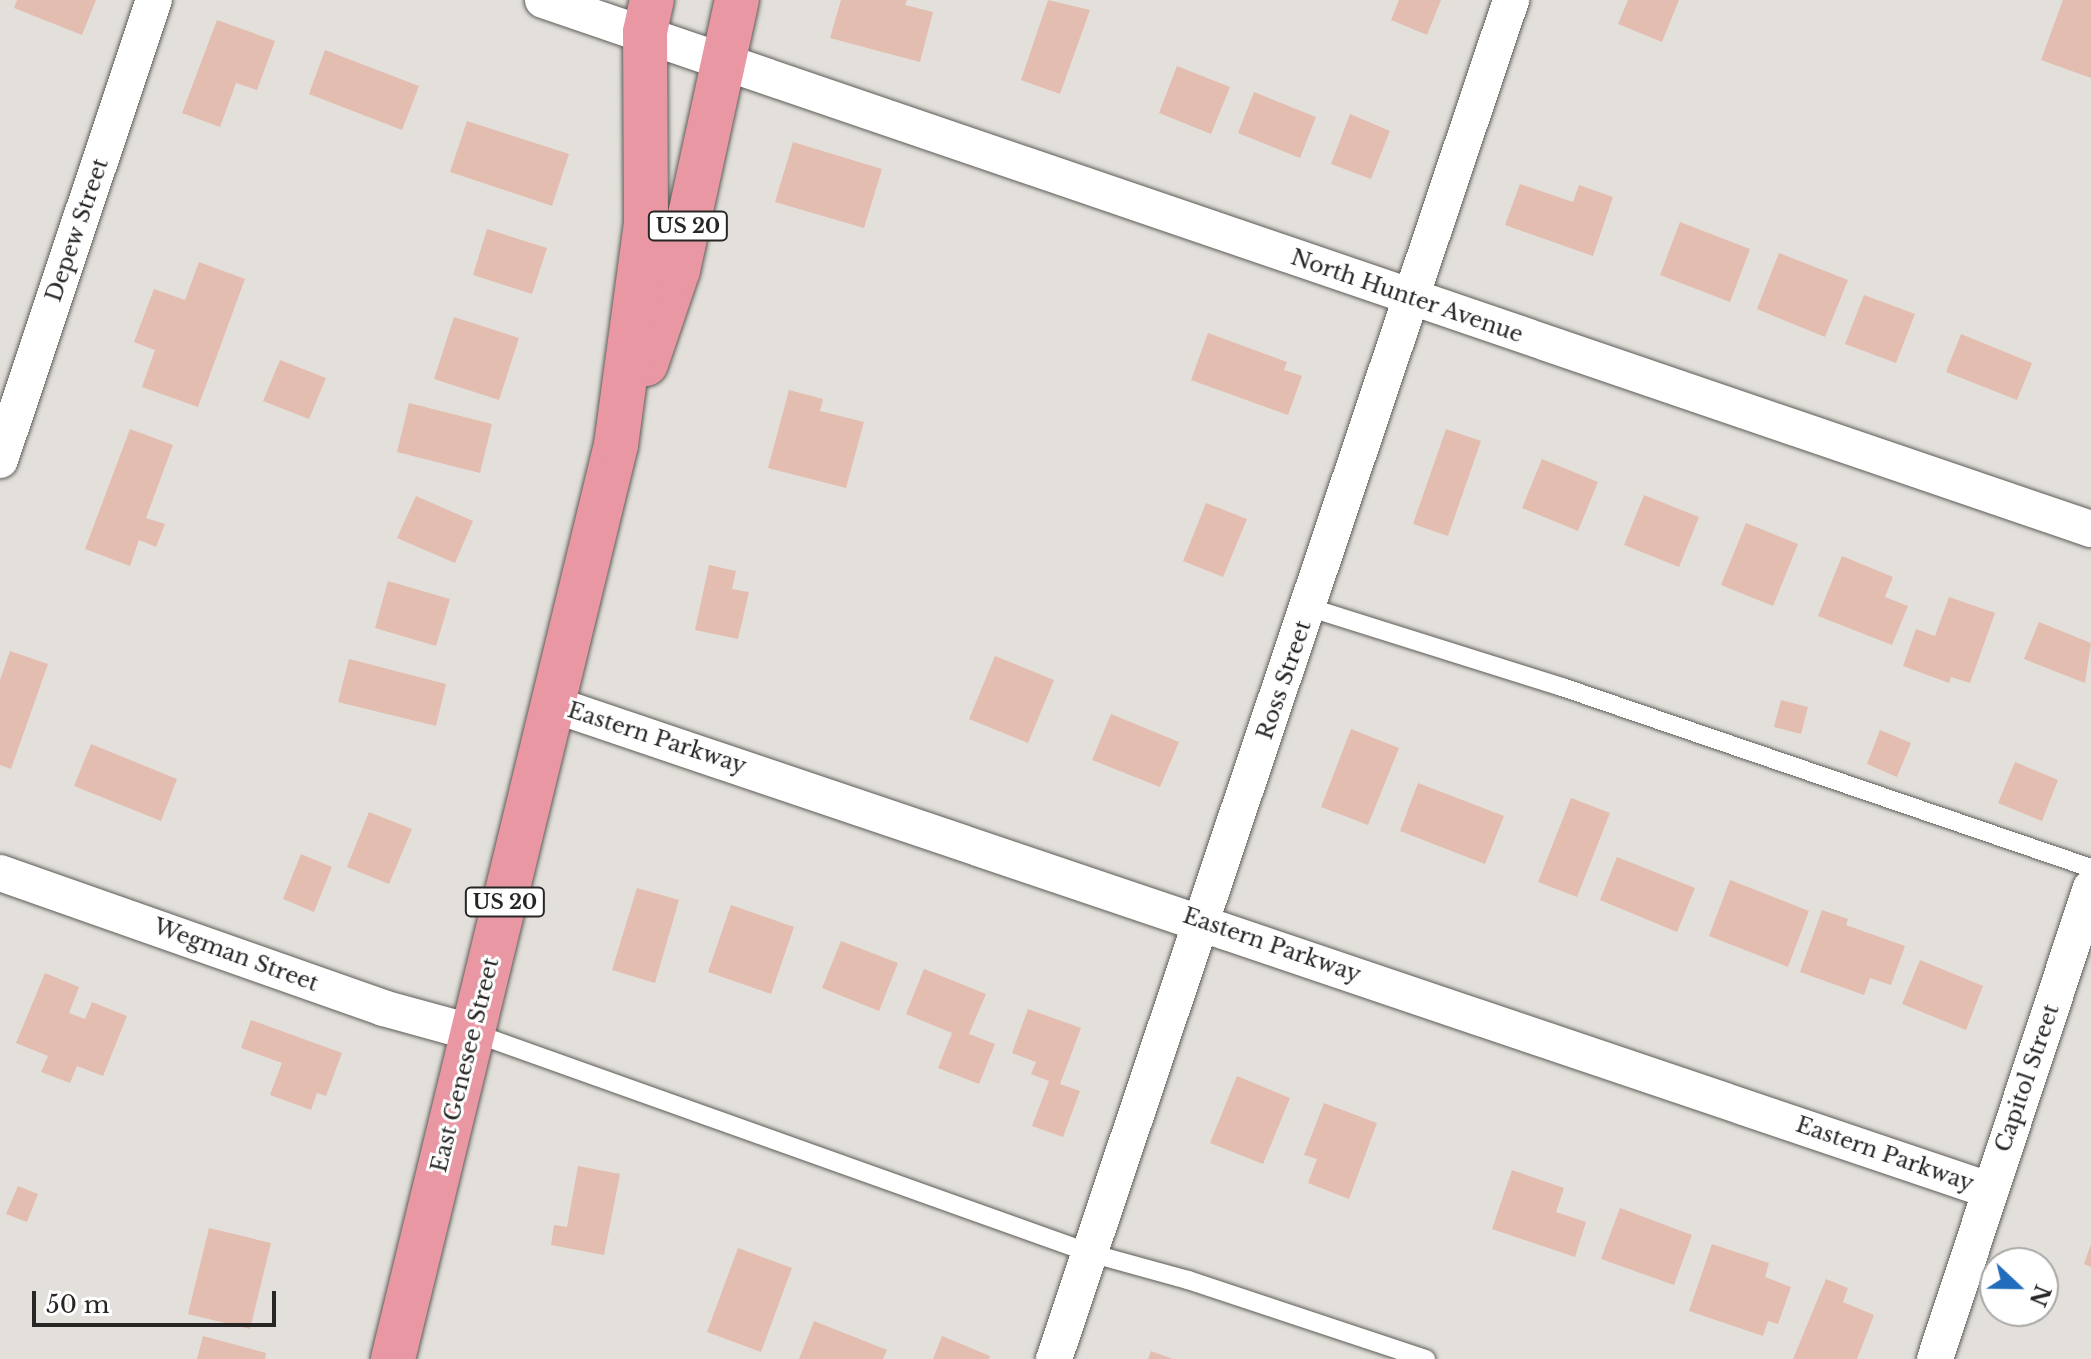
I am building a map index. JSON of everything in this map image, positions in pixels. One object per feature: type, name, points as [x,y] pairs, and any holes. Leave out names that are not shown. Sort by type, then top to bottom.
[{"type":"highway","name":"East Genesee Street","points":[[403,1356],[474,1033],[552,704],[616,445],[678,270],[737,0]]},
{"type":"highway","name":"East Genesee Street","points":[[616,445],[646,222],[649,16]]},
{"type":"street","name":"Depew Street","points":[[0,460],[154,0]]},
{"type":"street","name":"North Hunter Avenue","points":[[543,0],[649,16],[724,58],[2091,529]]},
{"type":"street","name":"Ross Street","points":[[1054,1359],[1511,0]]},
{"type":"street","name":"Eastern Parkway","points":[[552,704],[1202,921],[1989,1190]]},
{"type":"street","name":"Wegman Street","points":[[0,873],[383,1008],[474,1033]]},
{"type":"street","name":"Capitol Street","points":[[1935,1359],[2091,888]]},
{"type":"lane","points":[[1308,607],[1987,828],[2091,868]]},
{"type":"lane","points":[[474,1033],[1090,1253],[1188,1280],[1426,1359]]},
{"type":"building","points":[[17,0],[96,0],[82,35],[14,8]]},
{"type":"building","points":[[841,0],[907,0],[905,5],[933,12],[920,62],[830,38]]},
{"type":"building","points":[[1048,0],[1090,10],[1060,94],[1021,80]]},
{"type":"building","points":[[1399,0],[1441,0],[1427,35],[1391,20]]},
{"type":"building","points":[[1628,0],[1679,0],[1662,42],[1618,24]]},
{"type":"building","points":[[2063,0],[2091,0],[2091,78],[2041,60]]},
{"type":"building","points":[[217,20],[275,41],[257,90],[236,83],[220,127],[182,113]]},
{"type":"building","points":[[325,50],[419,86],[402,130],[309,94]]},
{"type":"building","points":[[1177,66],[1230,87],[1211,134],[1159,113]]},
{"type":"building","points":[[1254,92],[1316,117],[1300,158],[1238,133]]},
{"type":"building","points":[[1350,114],[1390,131],[1371,179],[1331,164]]},
{"type":"building","points":[[467,121],[569,154],[552,206],[450,172]]},
{"type":"building","points":[[793,142],[882,169],[864,228],[775,202]]},
{"type":"building","points":[[1520,184],[1573,202],[1579,185],[1613,197],[1593,256],[1505,225]]},
{"type":"building","points":[[1680,222],[1750,249],[1730,302],[1660,275]]},
{"type":"building","points":[[487,229],[547,248],[532,294],[473,275]]},
{"type":"building","points":[[1779,253],[1848,280],[1825,337],[1757,309]]},
{"type":"building","points":[[199,262],[245,279],[198,407],[142,387],[155,350],[134,342],[154,289],[185,300]]},
{"type":"building","points":[[1864,295],[1915,314],[1896,363],[1845,344]]},
{"type":"building","points":[[454,317],[519,338],[499,400],[434,379]]},
{"type":"building","points":[[1208,333],[1287,362],[1284,370],[1302,376],[1288,415],[1191,380]]},
{"type":"building","points":[[1961,334],[2032,363],[2017,400],[1946,372]]},
{"type":"building","points":[[280,360],[326,378],[309,419],[263,401]]},
{"type":"building","points":[[789,390],[823,399],[820,411],[864,422],[846,488],[768,468]]},
{"type":"building","points":[[409,403],[492,424],[480,473],[397,452]]},
{"type":"building","points":[[130,429],[173,445],[146,518],[165,524],[156,547],[139,540],[130,566],[85,549]]},
{"type":"building","points":[[1446,429],[1481,441],[1448,536],[1413,524]]},
{"type":"building","points":[[1542,459],[1598,482],[1578,531],[1522,508]]},
{"type":"building","points":[[1644,495],[1699,517],[1679,567],[1624,545]]},
{"type":"building","points":[[416,496],[473,521],[455,563],[397,538]]},
{"type":"building","points":[[1206,503],[1247,519],[1223,577],[1183,561]]},
{"type":"building","points":[[1746,523],[1798,544],[1773,606],[1721,585]]},
{"type":"building","points":[[1842,556],[1893,577],[1885,597],[1908,606],[1892,645],[1818,616]]},
{"type":"building","points":[[709,565],[736,571],[732,589],[749,592],[738,639],[695,630]]},
{"type":"building","points":[[388,581],[450,599],[436,646],[375,628]]},
{"type":"building","points":[[1949,597],[1995,613],[1970,683],[1951,677],[1949,683],[1903,666],[1916,629],[1935,636]]},
{"type":"building","points":[[2039,622],[2091,643],[2085,683],[2024,659]]},
{"type":"building","points":[[10,651],[48,664],[11,769],[0,765],[0,680]]},
{"type":"building","points":[[995,656],[1054,680],[1028,743],[969,719]]},
{"type":"building","points":[[349,659],[446,684],[436,726],[338,702]]},
{"type":"building","points":[[1781,700],[1808,707],[1801,734],[1774,727]]},
{"type":"building","points":[[1111,714],[1179,742],[1160,787],[1092,760]]},
{"type":"building","points":[[1351,729],[1399,748],[1368,825],[1321,807]]},
{"type":"building","points":[[1880,730],[1911,743],[1897,777],[1867,764]]},
{"type":"building","points":[[91,744],[177,779],[161,821],[74,786]]},
{"type":"building","points":[[2015,762],[2058,780],[2042,821],[1998,803]]},
{"type":"building","points":[[1418,783],[1504,816],[1485,864],[1400,831]]},
{"type":"building","points":[[1571,798],[1610,813],[1577,897],[1538,882]]},
{"type":"building","points":[[369,812],[412,829],[389,884],[347,867]]},
{"type":"building","points":[[301,854],[332,867],[314,912],[283,899]]},
{"type":"building","points":[[1617,857],[1695,888],[1677,932],[1600,900]]},
{"type":"building","points":[[1730,880],[1809,911],[1788,967],[1709,936]]},
{"type":"building","points":[[637,888],[679,900],[655,983],[612,970]]},
{"type":"building","points":[[731,905],[794,927],[771,994],[708,972]]},
{"type":"building","points":[[1822,910],[1848,919],[1846,925],[1905,946],[1891,985],[1870,978],[1864,995],[1800,972]]},
{"type":"building","points":[[841,941],[898,963],[879,1011],[822,988]]},
{"type":"building","points":[[1920,960],[1983,986],[1966,1030],[1902,1004]]},
{"type":"building","points":[[924,969],[986,994],[969,1034],[995,1044],[979,1084],[938,1068],[952,1033],[906,1014]]},
{"type":"building","points":[[45,973],[79,987],[69,1013],[85,1019],[92,1002],[127,1016],[103,1076],[77,1066],[70,1083],[41,1072],[48,1056],[16,1043]]},
{"type":"building","points":[[1028,1009],[1081,1028],[1060,1084],[1080,1091],[1063,1137],[1032,1126],[1049,1081],[1031,1074],[1036,1062],[1012,1053]]},
{"type":"building","points":[[251,1020],[342,1053],[326,1096],[317,1093],[311,1110],[270,1095],[282,1063],[241,1048]]},
{"type":"building","points":[[1237,1076],[1290,1098],[1263,1164],[1210,1143]]},
{"type":"building","points":[[1324,1103],[1377,1123],[1349,1199],[1308,1183],[1317,1159],[1304,1155]]},
{"type":"building","points":[[578,1166],[620,1174],[604,1255],[551,1245],[554,1225],[567,1227]]},
{"type":"building","points":[[1512,1170],[1564,1188],[1556,1212],[1586,1222],[1575,1257],[1492,1229]]},
{"type":"building","points":[[18,1186],[38,1194],[27,1222],[6,1214]]},
{"type":"building","points":[[1620,1208],[1692,1235],[1674,1285],[1601,1259]]},
{"type":"building","points":[[209,1228],[271,1243],[250,1329],[188,1314]]},
{"type":"building","points":[[1712,1244],[1769,1263],[1765,1277],[1791,1287],[1778,1324],[1768,1321],[1763,1336],[1689,1311]]},
{"type":"building","points":[[2091,1244],[2091,1267],[2084,1264]]},
{"type":"building","points":[[738,1248],[792,1268],[761,1352],[707,1332]]},
{"type":"building","points":[[1826,1279],[1848,1288],[1843,1302],[1874,1315],[1857,1359],[1793,1359]]},
{"type":"building","points":[[814,1321],[887,1350],[883,1359],[799,1359]]},
{"type":"building","points":[[203,1336],[266,1353],[265,1359],[197,1359]]},
{"type":"building","points":[[942,1336],[990,1356],[989,1359],[933,1359]]},
{"type":"building","points":[[1151,1351],[1173,1359],[1148,1359]]}]
